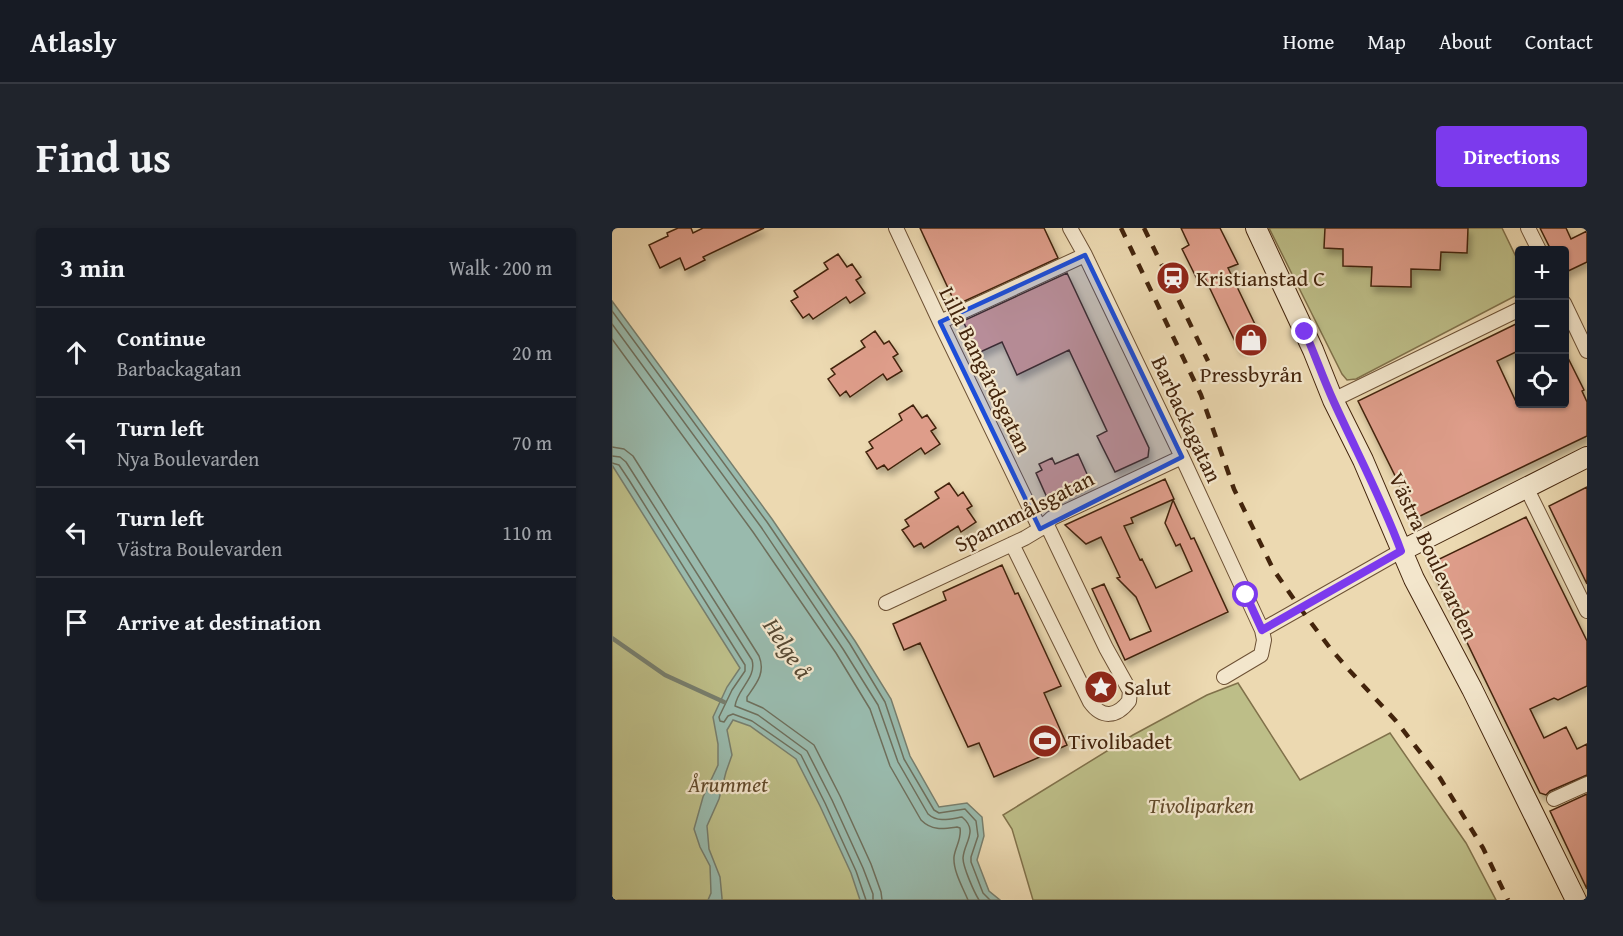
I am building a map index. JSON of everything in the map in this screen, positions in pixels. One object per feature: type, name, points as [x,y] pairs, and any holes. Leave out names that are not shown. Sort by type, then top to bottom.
[{"type":"street","name":"Lilla Bangårdsgatan","points":[[896,228],[940,322],[1043,526],[1130,691],[1129,701],[1120,709],[1104,714],[1098,712],[1090,702],[1012,544]]},
{"type":"street","name":"Barbackagatan","points":[[1070,228],[1182,457],[1262,630]]},
{"type":"street","name":"Västra Boulevarden","points":[[1256,228],[1313,350],[1333,400],[1363,460],[1401,551],[1576,900]]},
{"type":"street","points":[[1528,228],[1537,246]]},
{"type":"street","points":[[940,322],[1085,255]]},
{"type":"street","points":[[1333,400],[1515,311]]},
{"type":"street","points":[[1569,313],[1587,351]]},
{"type":"street","name":"Spannmålsgatan","points":[[886,603],[1012,544],[1043,526],[1052,518],[1182,457]]},
{"type":"street","points":[[1224,677],[1261,655],[1264,640],[1262,630],[1401,551],[1587,457]]},
{"type":"street","points":[[1526,487],[1587,611]]},
{"type":"street","points":[[1554,800],[1587,784]]},
{"type":"highlighted area","points":[[1085,255],[1182,457],[1040,529],[940,322]]},
{"type":"green space","points":[[1269,228],[1502,228],[1515,255],[1515,296],[1356,379],[1347,380]]},
{"type":"green space","name":"Årummet","points":[[612,395],[910,900],[612,900]]},
{"type":"green space","name":"Tivoliparken","points":[[1238,683],[1300,780],[1390,733],[1466,843],[1496,900],[1033,900],[1012,829],[1003,815],[1133,735],[1207,695]]},
{"type":"water","name":"Helge å","points":[[612,301],[772,519],[855,641],[891,699],[910,756],[939,807],[967,803],[982,817],[984,836],[977,860],[989,891],[1000,900],[860,900],[851,873],[796,759],[750,726],[733,720],[727,730],[732,755],[719,799],[707,826],[709,849],[720,877],[722,900],[708,900],[711,893],[710,866],[694,829],[703,797],[718,765],[718,744],[713,717],[727,687],[740,668],[612,465]]},
{"type":"building","points":[[678,228],[691,228],[693,233],[703,228],[764,228],[703,257],[705,260],[685,270],[680,258],[660,268],[649,245],[668,236],[667,233]]},
{"type":"building","points":[[920,228],[1044,228],[1058,258],[956,305]]},
{"type":"building","points":[[1181,228],[1220,228],[1238,264],[1228,268],[1262,339],[1239,350],[1204,276],[1197,279],[1182,249],[1189,245]]},
{"type":"building","points":[[1325,228],[1468,228],[1467,253],[1441,252],[1440,270],[1411,269],[1411,287],[1371,286],[1372,267],[1343,266],[1343,249],[1324,248]]},
{"type":"building","points":[[1540,228],[1566,228],[1571,239],[1587,231],[1587,262],[1569,271],[1569,246],[1549,246]]},
{"type":"building","points":[[838,254],[847,267],[852,264],[861,277],[856,280],[865,293],[850,303],[846,297],[813,319],[809,314],[803,318],[791,301],[798,297],[794,291],[828,269],[824,263]]},
{"type":"building","points":[[1067,273],[1149,448],[1148,457],[1115,472],[1097,436],[1107,431],[1069,350],[1017,375],[1002,342],[978,353],[963,321]]},
{"type":"building","points":[[1515,324],[1515,352],[1497,361],[1515,400],[1515,408],[1569,408],[1569,360],[1584,390],[1582,391],[1587,402],[1587,436],[1416,518],[1358,401]]},
{"type":"building","points":[[875,331],[884,344],[889,341],[898,354],[893,357],[902,371],[887,380],[883,374],[850,397],[846,391],[840,396],[828,379],[835,374],[831,369],[865,347],[861,341]]},
{"type":"building","points":[[913,405],[922,418],[927,415],[936,428],[931,431],[940,444],[925,454],[921,448],[888,470],[884,465],[877,469],[866,452],[873,448],[869,442],[902,420],[899,414]]},
{"type":"building","points":[[1078,454],[1091,483],[1049,502],[1036,473],[1042,470],[1039,464],[1052,458],[1055,464]]},
{"type":"building","points":[[1165,479],[1174,499],[1131,518],[1133,523],[1124,526],[1140,560],[1142,559],[1156,588],[1192,571],[1180,544],[1176,546],[1165,523],[1173,500],[1191,539],[1194,538],[1228,612],[1125,660],[1092,589],[1104,584],[1130,640],[1151,631],[1136,597],[1117,578],[1120,577],[1101,537],[1086,544],[1065,525]]},
{"type":"building","points":[[949,483],[958,496],[963,492],[972,506],[967,509],[976,522],[961,532],[958,526],[924,548],[921,543],[914,547],[902,530],[909,526],[905,520],[939,498],[935,492]]},
{"type":"building","points":[[1587,487],[1587,584],[1549,506]]},
{"type":"building","points":[[1526,517],[1587,641],[1587,686],[1558,700],[1554,698],[1530,709],[1544,738],[1566,727],[1577,749],[1587,744],[1587,775],[1550,791],[1546,795],[1540,793],[1429,564]]},
{"type":"building","points":[[1002,565],[1015,594],[1018,593],[1061,686],[1044,693],[1067,745],[994,777],[979,743],[968,747],[920,643],[904,650],[893,624],[946,600],[943,592]]},
{"type":"building","points":[[1587,794],[1587,889],[1550,811]]},
{"type":"waterway","points":[[612,638],[665,675],[724,702]]},
{"type":"railway","points":[[1121,228],[1201,395],[1234,489],[1273,569],[1330,648],[1396,721],[1440,778],[1483,848],[1508,900]]},
{"type":"railway","points":[[1144,228],[1208,361]]},
{"type":"place","name":"Kristianstad C","points":[[1173,278]]},
{"type":"place","name":"Pressbyrån","points":[[1251,340]]},
{"type":"place","name":"Salut","points":[[1101,687]]},
{"type":"place","name":"Tivolibadet","points":[[1045,741]]},
{"type":"route","points":[[1246,595],[1262,630],[1401,551],[1305,332]]}]
